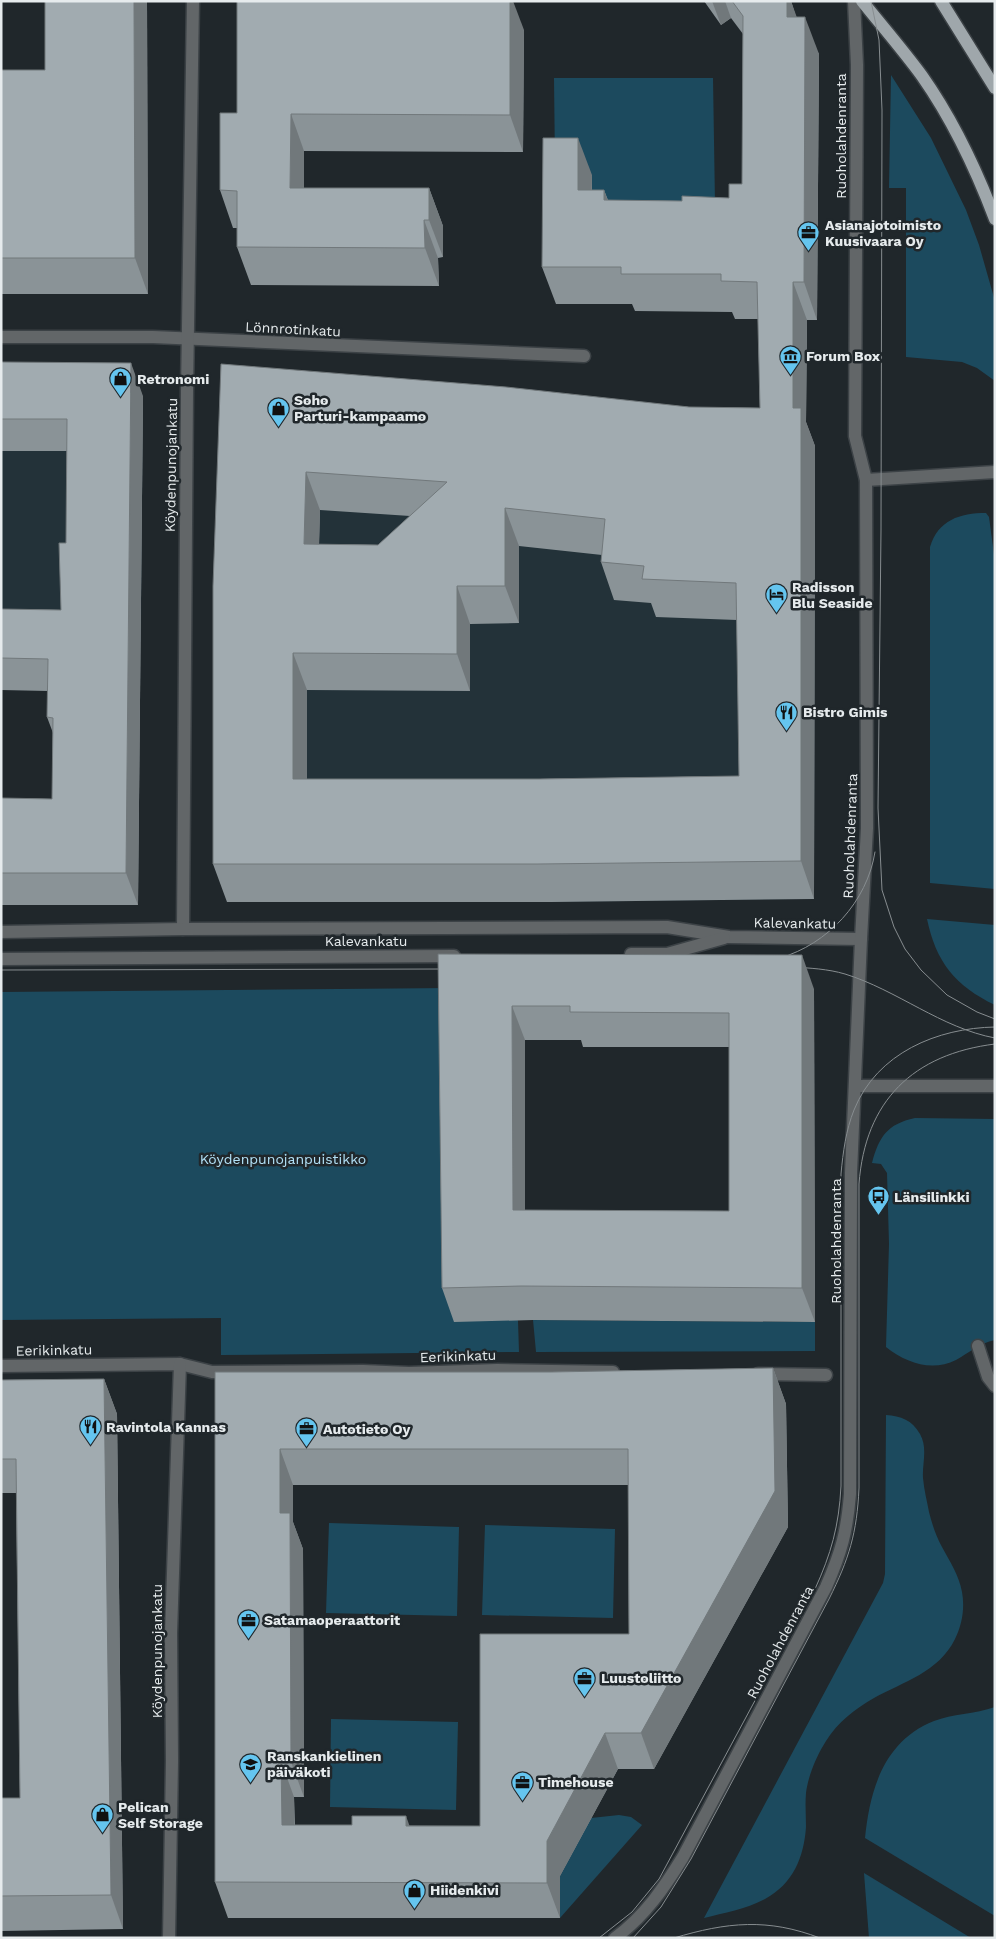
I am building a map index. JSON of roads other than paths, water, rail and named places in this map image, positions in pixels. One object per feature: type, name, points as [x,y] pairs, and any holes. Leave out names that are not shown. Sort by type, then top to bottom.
[{"type":"main road","points":[[862,1],[922,76],[958,134],[984,189],[995,219]]},
{"type":"main road","points":[[941,1],[995,88]]},
{"type":"street","name":"Köydenpunojankatu","points":[[183,929],[193,1]]},
{"type":"street","name":"Ruoholahdenranta","points":[[616,1938],[644,1913],[666,1885],[683,1857],[826,1587],[840,1555],[848,1523],[850,1494],[851,1173],[867,828],[866,480],[855,436],[856,49],[854,1]]},
{"type":"street","name":"Lönnrotinkatu","points":[[1,337],[188,339],[584,356]]},
{"type":"street","points":[[866,480],[995,472]]},
{"type":"street","name":"Kalevankatu","points":[[1,932],[183,929],[667,927],[729,937],[861,939]]},
{"type":"street","name":"Kalevankatu","points":[[618,954],[667,954],[729,937]]},
{"type":"street","name":"Kalevankatu","points":[[1,959],[471,956]]},
{"type":"street","points":[[856,1086],[995,1086]]},
{"type":"street","points":[[978,1346],[988,1377],[995,1386]]},
{"type":"street","name":"Köydenpunojankatu","points":[[169,1938],[172,1761],[171,1633],[180,1364]]},
{"type":"street","name":"Eerikinkatu","points":[[1,1366],[180,1364],[212,1372],[363,1371],[408,1373],[511,1370],[624,1372]]},
{"type":"street","points":[[750,1374],[826,1375]]},
{"type":"tram line","points":[[871,1],[879,40],[882,110],[878,808],[882,890],[894,927],[905,949],[921,970],[947,995],[977,1012],[995,1019]]},
{"type":"tram line","points":[[780,958],[814,943],[842,919],[864,888],[875,852]]},
{"type":"tram line","points":[[792,967],[812,968],[845,974],[883,989],[956,1026],[995,1038]]},
{"type":"tram line","points":[[1,970],[452,969]]},
{"type":"tram line","points":[[599,1938],[632,1912],[659,1879],[815,1589],[830,1552],[836,1527],[841,1486],[841,1174],[845,1141],[854,1110],[864,1090],[878,1073],[893,1059],[911,1048],[952,1032],[995,1027]]},
{"type":"tram line","points":[[633,1938],[661,1907],[691,1859],[829,1599],[851,1545],[859,1488],[859,1184],[863,1155],[871,1129],[883,1106],[898,1087],[918,1071],[940,1058],[966,1049],[995,1044]]},
{"type":"tram line","points":[[674,1938],[712,1928],[747,1924],[783,1927],[820,1938]]},
{"type":"place","name":"Asianajotoimisto Kuusivaara Oy","points":[[809,252]]},
{"type":"place","name":"Forum Box","points":[[790,375]]},
{"type":"place","name":"Retronomi","points":[[121,398]]},
{"type":"place","name":"Soho Parturi-kampaamo","points":[[278,427]]},
{"type":"place","name":"Radisson Blu Seaside","points":[[776,614]]},
{"type":"place","name":"Bistro Gimis","points":[[787,731]]},
{"type":"place","name":"Länsilinkki","points":[[878,1216]]},
{"type":"place","name":"Ravintola Kannas","points":[[90,1446]]},
{"type":"place","name":"Autotieto Oy","points":[[307,1448]]},
{"type":"place","name":"Satamaoperaattorit","points":[[248,1639]]},
{"type":"place","name":"Luustoliitto","points":[[585,1697]]},
{"type":"place","name":"Ranskankielinen päiväkoti","points":[[251,1783]]},
{"type":"place","name":"Timehouse","points":[[522,1801]]},
{"type":"place","name":"Pelican Self Storage","points":[[102,1834]]},
{"type":"place","name":"Hiidenkivi","points":[[414,1909]]},
{"type":"park label","name":"Köydenpunojanpuistikko","points":[[283,1159]]}]
